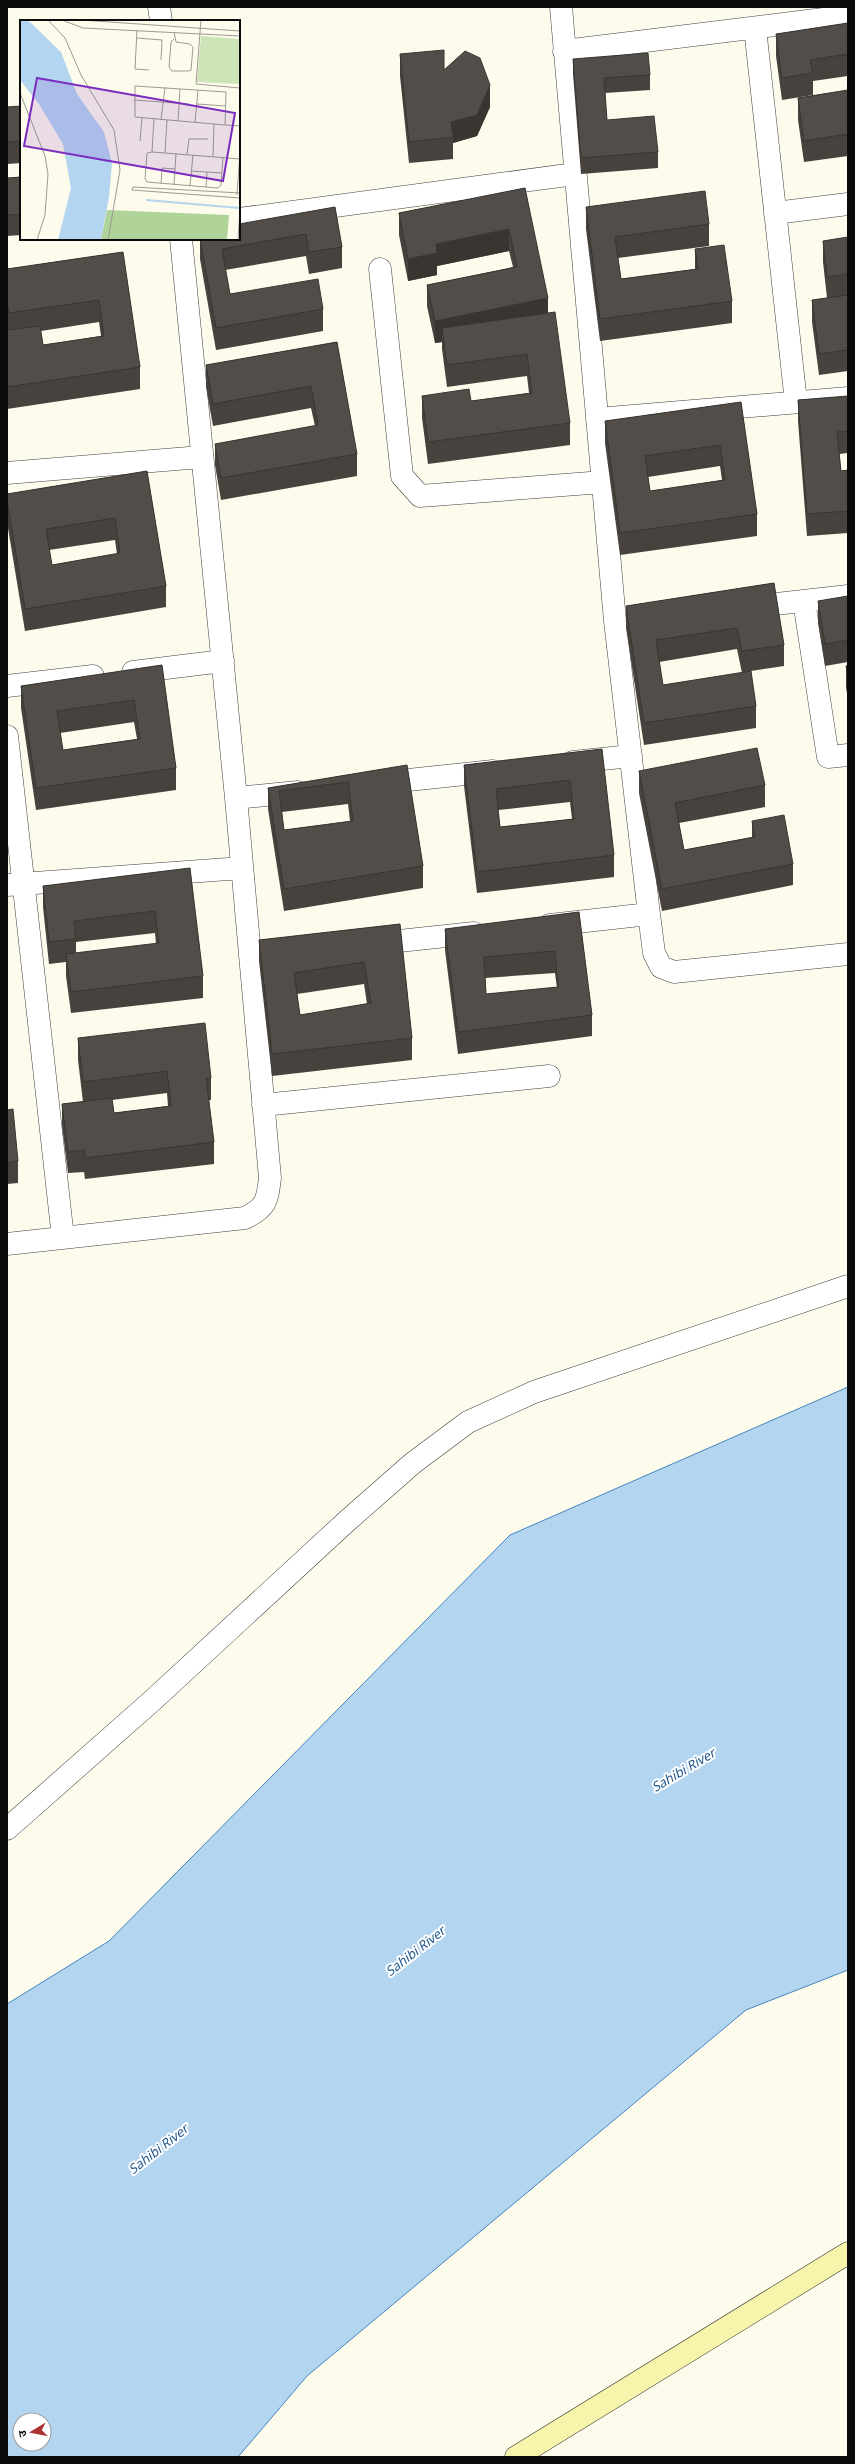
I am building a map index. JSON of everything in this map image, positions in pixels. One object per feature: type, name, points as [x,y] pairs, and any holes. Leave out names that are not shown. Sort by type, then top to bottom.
[{"type":"street","points":[[159,7],[161,20]]},
{"type":"street","points":[[561,7],[615,621],[654,953],[661,968],[674,972],[848,954]]},
{"type":"street","points":[[564,50],[848,16]]},
{"type":"street","points":[[754,28],[796,402]]},
{"type":"street","points":[[240,220],[575,174]]},
{"type":"street","points":[[775,213],[848,204]]},
{"type":"street","points":[[7,1244],[245,1218],[261,1210],[268,1198],[270,1178],[236,798],[201,457],[181,240]]},
{"type":"street","points":[[380,269],[402,476],[420,496],[603,482]]},
{"type":"street","points":[[597,419],[848,398]]},
{"type":"street","points":[[7,473],[201,457]]},
{"type":"street","points":[[725,609],[848,596]]},
{"type":"street","points":[[804,601],[828,757],[848,755]]},
{"type":"street","points":[[615,621],[639,619]]},
{"type":"street","points":[[7,686],[223,661]]},
{"type":"street","points":[[7,736],[15,884],[63,1238]]},
{"type":"street","points":[[552,764],[631,756]]},
{"type":"street","points":[[362,785],[513,769]]},
{"type":"street","points":[[236,798],[315,790]]},
{"type":"street","points":[[15,884],[242,868]]},
{"type":"street","points":[[532,927],[650,914]]},
{"type":"street","points":[[352,946],[493,931]]},
{"type":"street","points":[[250,956],[313,950]]},
{"type":"street","points":[[263,1105],[549,1076]]},
{"type":"street","points":[[7,1829],[154,1700],[352,1516],[413,1463],[468,1422],[534,1392],[848,1286]]},
{"type":"street","points":[[516,2457],[848,2253]]},
{"type":"water","name":"Sahibi River","points":[[848,1387],[848,1970],[746,2010],[307,2376],[238,2457],[7,2457],[7,2004],[109,1941],[510,1535]]},
{"type":"building","points":[[848,23],[848,54],[810,60],[813,73],[782,78],[776,34]]},
{"type":"building","points":[[444,50],[444,70],[465,51],[480,58],[490,85],[477,115],[451,122],[453,137],[409,142],[400,54]]},
{"type":"building","points":[[648,53],[650,75],[604,78],[607,120],[654,116],[658,152],[581,158],[573,59]]},
{"type":"building","points":[[848,90],[848,134],[804,141],[798,98]]},
{"type":"building","points":[[20,106],[20,141],[7,142],[7,107]]},
{"type":"building","points":[[20,177],[20,214],[7,215],[7,178]]},
{"type":"building","points":[[525,188],[548,298],[435,321],[427,285],[517,267],[509,229],[436,244],[437,253],[408,259],[399,213]]},
{"type":"building","points":[[705,191],[709,224],[615,237],[621,279],[698,269],[695,249],[724,245],[732,301],[600,319],[586,207]]},
{"type":"building","points":[[335,207],[342,247],[309,252],[306,234],[222,249],[230,294],[318,279],[323,309],[216,328],[200,240],[240,240],[240,224]]},
{"type":"building","points":[[848,237],[848,274],[827,277],[823,241]]},
{"type":"building","points":[[123,252],[140,367],[7,387],[7,330],[40,326],[43,345],[104,336],[99,300],[9,313],[7,302],[7,269]]},
{"type":"building","points":[[848,295],[848,350],[819,354],[812,300]]},
{"type":"building","points":[[555,312],[570,423],[428,442],[422,396],[469,389],[471,401],[532,393],[527,354],[447,365],[442,328]]},
{"type":"building","points":[[337,342],[357,454],[221,478],[215,444],[318,425],[311,386],[213,404],[206,365]]},
{"type":"building","points":[[848,396],[848,431],[837,432],[841,471],[848,470],[848,511],[807,514],[798,400]]},
{"type":"building","points":[[741,402],[757,514],[620,533],[605,421]],"holes":[[[720,445],[725,480],[650,491],[645,456]]]},
{"type":"building","points":[[147,471],[166,586],[25,609],[7,494]],"holes":[[[115,518],[120,553],[52,565],[46,529]]]},
{"type":"building","points":[[774,583],[784,645],[742,651],[737,628],[656,640],[663,685],[751,671],[756,706],[644,723],[626,606]]},
{"type":"building","points":[[848,596],[848,640],[825,644],[818,601]]},
{"type":"building","points":[[162,665],[176,768],[36,788],[21,686]],"holes":[[[134,700],[140,739],[63,750],[57,711]]]},
{"type":"building","points":[[848,665],[848,676],[846,666]]},
{"type":"building","points":[[757,748],[765,785],[675,803],[684,850],[755,837],[752,821],[784,815],[793,864],[662,889],[639,771]]},
{"type":"building","points":[[602,749],[614,855],[477,872],[464,765]],"holes":[[[570,780],[574,819],[500,827],[496,789]]]},
{"type":"building","points":[[407,765],[423,866],[284,889],[268,788]],"holes":[[[348,782],[353,821],[284,830],[279,791]]]},
{"type":"building","points":[[190,868],[203,976],[71,992],[66,954],[159,943],[155,911],[74,921],[76,939],[49,942],[43,886]]},
{"type":"building","points":[[579,912],[592,1015],[458,1032],[445,929]],"holes":[[[555,951],[558,987],[486,994],[484,957]]]},
{"type":"building","points":[[400,924],[412,1038],[272,1054],[259,940]],"holes":[[[364,962],[371,1003],[300,1015],[294,973]]]},
{"type":"building","points":[[205,1023],[211,1078],[206,1078],[214,1142],[85,1158],[84,1150],[68,1152],[62,1104],[112,1098],[114,1113],[171,1106],[167,1071],[83,1082],[78,1038]]},
{"type":"building","points":[[13,1109],[18,1161],[7,1163],[7,1110]]}]
